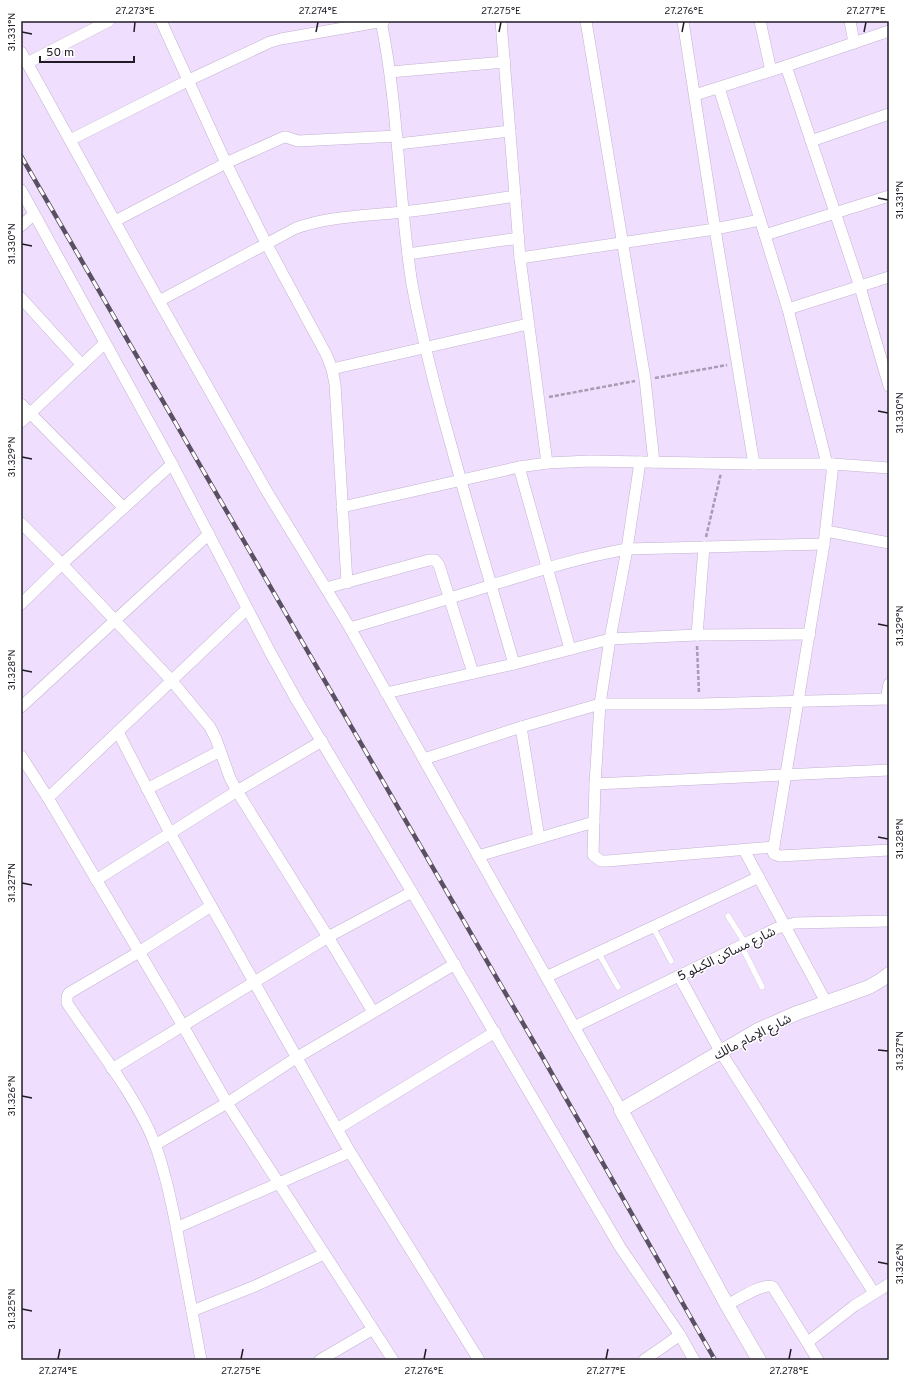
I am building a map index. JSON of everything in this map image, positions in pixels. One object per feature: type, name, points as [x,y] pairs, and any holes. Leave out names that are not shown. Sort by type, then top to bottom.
[{"type":"street","points":[[27,63],[109,21]]},
{"type":"street","points":[[161,21],[226,163],[266,243],[326,354],[332,369],[335,384],[347,583]]},
{"type":"street","points":[[70,140],[189,80],[275,41],[382,21],[398,140],[408,254],[413,285],[433,378],[514,664]]},
{"type":"street","points":[[501,21],[520,258],[547,463]]},
{"type":"street","points":[[586,21],[645,379],[654,462]]},
{"type":"street","points":[[683,21],[715,229],[754,464]]},
{"type":"street","points":[[760,21],[771,71]]},
{"type":"street","points":[[850,21],[854,43]]},
{"type":"street","points":[[695,95],[889,31]]},
{"type":"street","points":[[21,52],[266,490],[350,628],[424,759],[759,1360]]},
{"type":"street","points":[[390,72],[505,62]]},
{"type":"street","points":[[786,66],[860,287],[889,386]]},
{"type":"street","points":[[719,88],[788,309],[830,464],[826,532],[773,852],[774,854],[780,856],[889,850]]},
{"type":"street","points":[[811,141],[889,114]]},
{"type":"street","points":[[115,221],[226,163],[284,137],[298,141],[398,140],[510,131]]},
{"type":"street","points":[[21,190],[172,464],[247,609],[296,699],[455,964],[620,1247],[680,1334],[694,1360]]},
{"type":"street","points":[[159,301],[266,243],[309,223],[324,220],[404,212],[515,196]]},
{"type":"street","points":[[765,235],[889,196]]},
{"type":"street","points":[[21,226],[34,214]]},
{"type":"street","points":[[520,258],[622,244],[760,220]]},
{"type":"street","points":[[408,254],[519,238]]},
{"type":"street","points":[[788,309],[889,277]]},
{"type":"street","points":[[21,298],[82,365]]},
{"type":"street","points":[[332,369],[528,324]]},
{"type":"street","points":[[21,422],[105,343]]},
{"type":"street","points":[[21,404],[123,507]]},
{"type":"street","points":[[342,507],[519,467],[547,463],[590,461],[723,464],[830,464],[889,468]]},
{"type":"street","points":[[640,462],[627,549],[610,639],[600,704],[595,784],[594,855],[600,861],[774,847]]},
{"type":"street","points":[[21,604],[123,507],[172,464]]},
{"type":"street","points":[[519,467],[570,649]]},
{"type":"street","points":[[21,522],[172,681],[210,727],[230,778],[237,791],[373,1012]]},
{"type":"street","points":[[826,532],[889,543]]},
{"type":"street","points":[[21,707],[209,534]]},
{"type":"street","points":[[350,628],[492,586],[548,567],[594,555],[627,549],[824,544]]},
{"type":"street","points":[[697,635],[704,547]]},
{"type":"street","points":[[326,588],[435,560],[439,565],[473,673]]},
{"type":"street","points":[[48,798],[247,609]]},
{"type":"street","points":[[386,693],[514,664],[610,639],[697,635],[810,634]]},
{"type":"street","points":[[424,759],[521,727],[600,704],[700,704],[799,700],[887,699],[889,684]]},
{"type":"street","points":[[521,727],[539,838]]},
{"type":"street","points":[[118,732],[170,833],[350,1152],[479,1360]]},
{"type":"street","points":[[96,880],[237,791],[322,741]]},
{"type":"street","points":[[147,789],[220,751]]},
{"type":"street","points":[[21,756],[48,798],[227,1103],[373,1328],[388,1359]]},
{"type":"street","points":[[595,784],[889,770]]},
{"type":"street","points":[[478,856],[594,822]]},
{"type":"street","points":[[744,850],[826,1002]]},
{"type":"street","points":[[546,977],[759,877]]},
{"type":"street","points":[[112,1069],[328,937],[412,892]]},
{"type":"street","points":[[201,1360],[173,1208],[155,1145],[147,1128],[112,1069],[67,1003],[67,996],[68,993],[139,952],[211,906]]},
{"type":"street","name":"شارع مساكن الكيلو 5","points":[[574,1027],[785,925],[889,921]]},
{"type":"street","points":[[155,1145],[227,1103],[296,1058],[455,964]]},
{"type":"street","name":"شارع الإمام مالك","points":[[621,1110],[758,1030],[826,1002],[869,987],[889,974]]},
{"type":"street","points":[[679,976],[720,1051],[874,1293]]},
{"type":"street","points":[[337,1129],[495,1032]]},
{"type":"street","points":[[176,1228],[350,1152]]},
{"type":"street","points":[[192,1311],[255,1286],[324,1254]]},
{"type":"street","points":[[808,1342],[854,1306],[889,1284]]},
{"type":"street","points":[[727,1305],[763,1287],[771,1285],[776,1289],[818,1360]]},
{"type":"street","points":[[320,1360],[373,1328]]},
{"type":"street","points":[[644,1360],[680,1334]]},
{"type":"lane","points":[[728,916],[743,944],[762,987]]},
{"type":"lane","points":[[653,927],[671,961]]},
{"type":"lane","points":[[598,952],[618,987]]},
{"type":"path","points":[[704,547],[723,464]]},
{"type":"path","points":[[697,635],[700,704]]},
{"type":"railway","points":[[21,156],[539,1051],[715,1360]]}]
